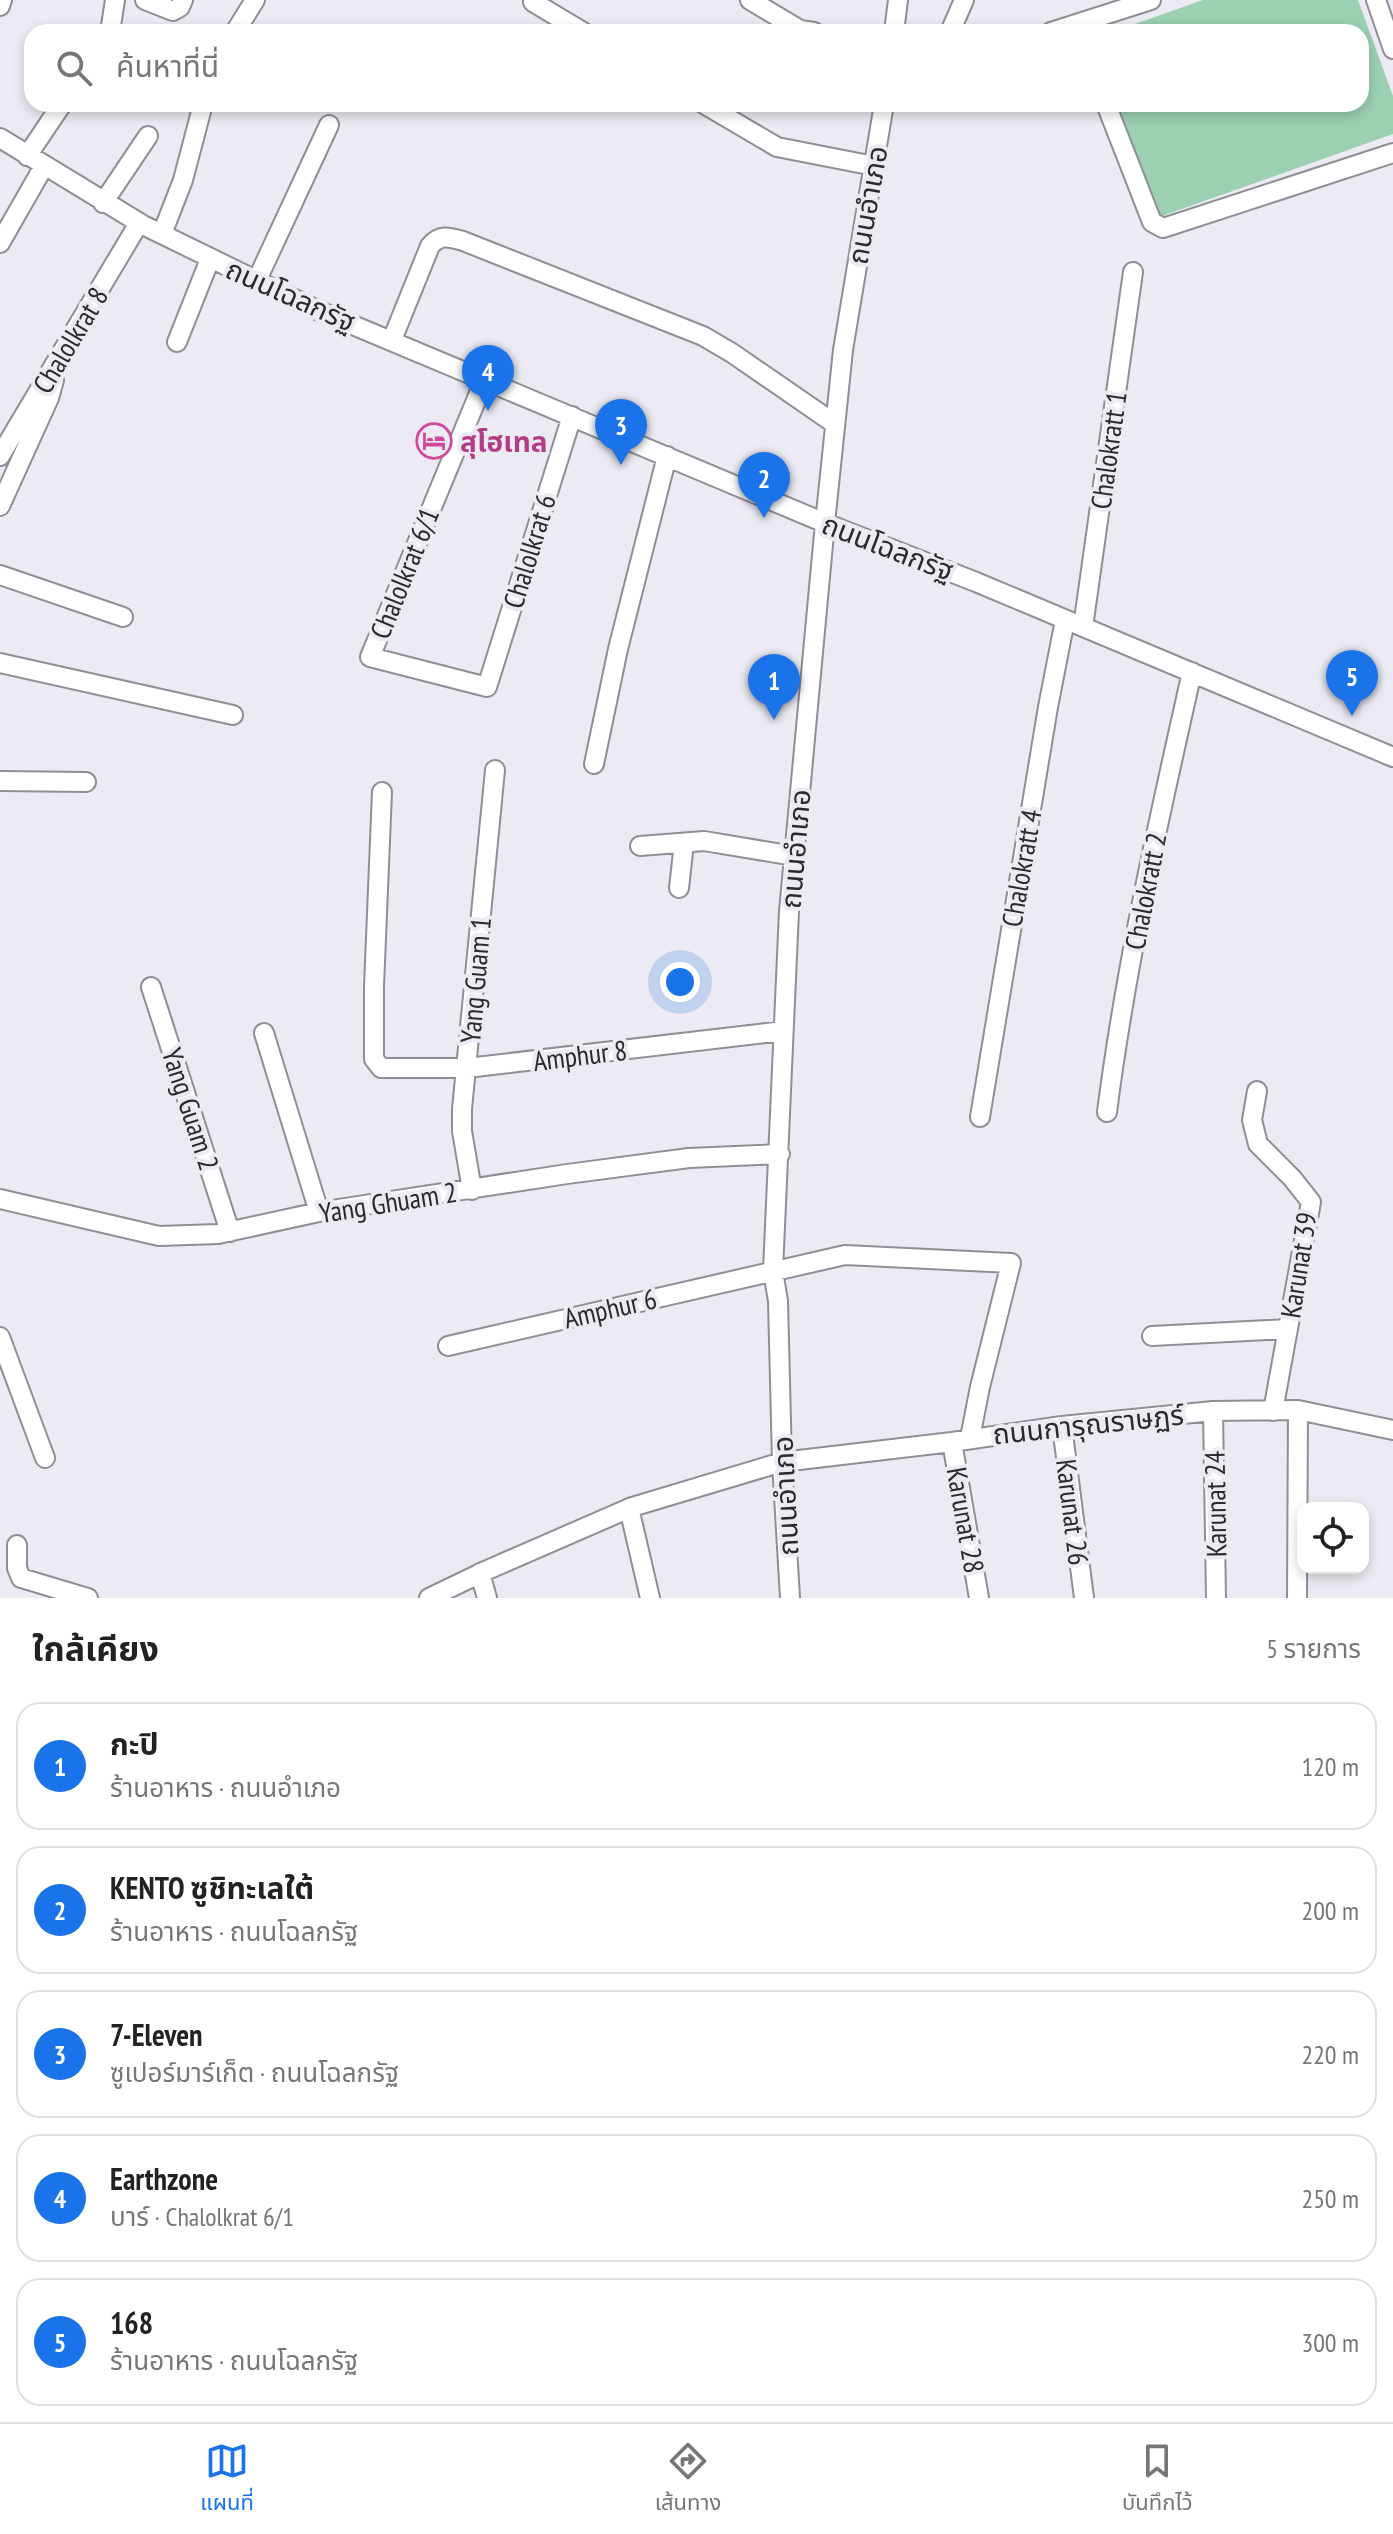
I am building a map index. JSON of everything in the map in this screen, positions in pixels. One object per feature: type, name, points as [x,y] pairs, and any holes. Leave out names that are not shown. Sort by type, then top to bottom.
[{"type":"street","points":[[0,6],[2,0]]},
{"type":"street","points":[[111,24],[115,0]]},
{"type":"street","points":[[145,0],[173,11],[180,7],[183,0]]},
{"type":"street","points":[[240,24],[255,0]]},
{"type":"street","points":[[750,0],[790,24]]},
{"type":"street","points":[[895,24],[898,0]]},
{"type":"street","points":[[954,24],[964,0]]},
{"type":"street","points":[[1087,24],[1151,0]]},
{"type":"street","points":[[1376,0],[1393,49]]},
{"type":"street","points":[[534,1],[570,24]]},
{"type":"street","points":[[27,156],[57,112]]},
{"type":"street","points":[[162,234],[183,180],[201,112]]},
{"type":"street","points":[[718,112],[777,147],[874,166]]},
{"type":"street","name":"ถนนอำเภอ","points":[[790,1598],[782,1462],[778,1301],[773,1271],[783,1031],[794,856],[843,350],[883,112]]},
{"type":"street","points":[[1109,112],[1152,222],[1163,228],[1393,153]]},
{"type":"street","points":[[256,282],[329,125]]},
{"type":"street","points":[[103,203],[148,136]]},
{"type":"street","name":"ถนนโฉลกรัฐ","points":[[0,138],[139,223],[317,310],[1393,757]]},
{"type":"street","points":[[0,243],[44,166]]},
{"type":"street","name":"Chalolkrat 8","points":[[0,456],[139,223]]},
{"type":"street","points":[[392,340],[430,246],[445,236],[689,329],[732,353],[835,424]]},
{"type":"street","points":[[177,342],[210,259]]},
{"type":"street","name":"Chalokratt 1","points":[[1074,624],[1133,272]]},
{"type":"street","points":[[0,506],[49,398],[62,353]]},
{"type":"street","name":"Chalolkrat 6/1","points":[[485,379],[370,657],[487,687]]},
{"type":"street","name":"Chalolkrat 6","points":[[487,687],[572,416]]},
{"type":"street","points":[[594,764],[618,649],[667,456]]},
{"type":"street","points":[[0,575],[123,617]]},
{"type":"street","name":"Chalokratt 4","points":[[980,1117],[1048,707],[1074,624]]},
{"type":"street","points":[[0,663],[233,715]]},
{"type":"street","name":"Chalokratt 2","points":[[1107,1112],[1118,1024],[1192,672]]},
{"type":"street","name":"Yang Guam 1","points":[[472,1190],[462,1118],[495,770]]},
{"type":"street","points":[[0,781],[86,782]]},
{"type":"street","name":"Amphur 8","points":[[382,792],[374,986],[374,1059],[378,1066],[389,1069],[467,1068],[783,1031]]},
{"type":"street","points":[[640,846],[704,841],[794,856]]},
{"type":"street","points":[[679,888],[684,843]]},
{"type":"street","name":"Yang Guam 2","points":[[151,987],[230,1232]]},
{"type":"street","points":[[264,1033],[319,1212]]},
{"type":"street","name":"Karunat 39","points":[[1257,1091],[1252,1120],[1258,1144],[1311,1202],[1273,1411]]},
{"type":"street","name":"Yang Ghuam 2","points":[[0,1199],[159,1236],[218,1234],[319,1212],[567,1174],[689,1158],[780,1154]]},
{"type":"street","name":"Amphur 6","points":[[448,1346],[854,1254],[1011,1263],[980,1387],[961,1440]]},
{"type":"street","points":[[1152,1336],[1288,1329]]},
{"type":"street","points":[[0,1337],[45,1458]]},
{"type":"street","points":[[1297,1598],[1298,1410]]},
{"type":"street","name":"ถนนการุณราษฏร์","points":[[429,1598],[629,1508],[782,1462],[1062,1426],[1213,1411],[1298,1410],[1393,1430]]},
{"type":"street","name":"Karunat 24","points":[[1213,1411],[1216,1598]]},
{"type":"street","name":"Karunat 26","points":[[1062,1426],[1084,1598]]},
{"type":"street","name":"Karunat 28","points":[[961,1440],[979,1598]]},
{"type":"street","points":[[629,1508],[650,1598]]},
{"type":"street","points":[[17,1545],[17,1568],[21,1578],[88,1598]]},
{"type":"street","points":[[480,1573],[487,1598]]},
{"type":"green space","points":[[1203,0],[1358,0],[1367,24],[1135,24]]},
{"type":"green space","points":[[1369,30],[1393,96],[1393,134],[1159,217],[1121,112],[1369,112]]},
{"type":"place","name":"Earthzone","points":[[488,411]]},
{"type":"place","name":"สุโฮเทล","points":[[434,441]]},
{"type":"place","name":"7-Eleven","points":[[621,465]]},
{"type":"place","name":"KENTO ซูชิทะเลใต้","points":[[764,518]]},
{"type":"place","name":"168","points":[[1352,716]]},
{"type":"place","name":"กะปิ","points":[[774,720]]}]
